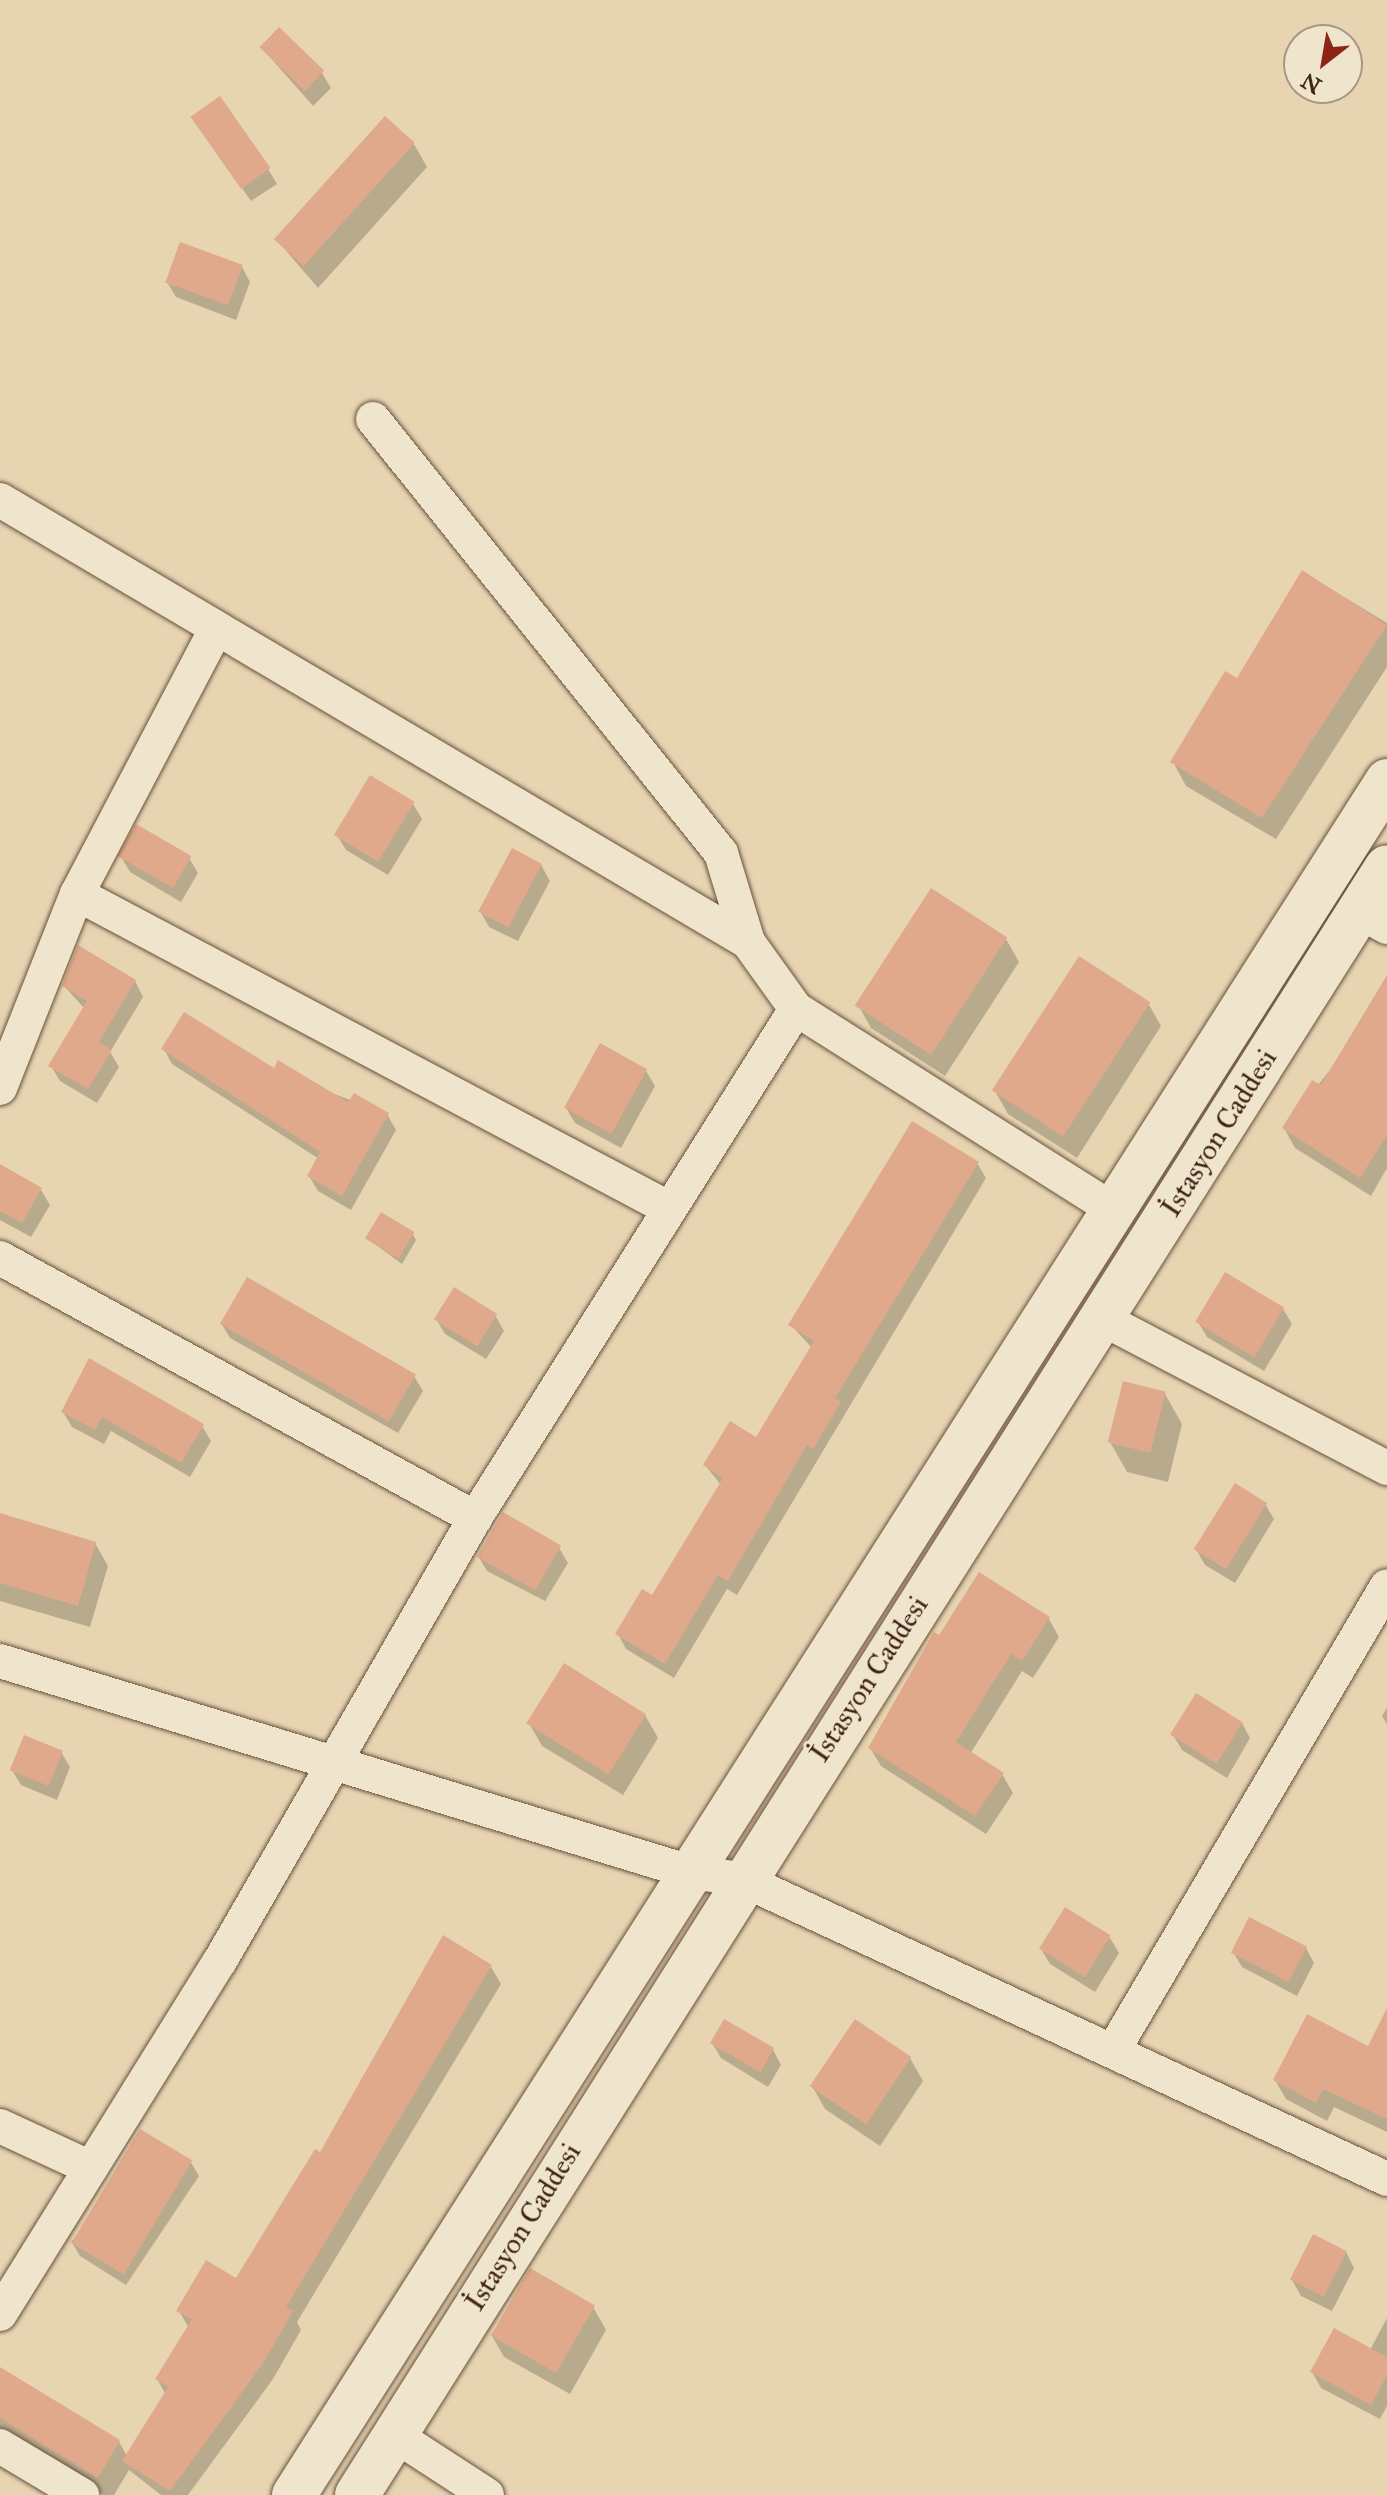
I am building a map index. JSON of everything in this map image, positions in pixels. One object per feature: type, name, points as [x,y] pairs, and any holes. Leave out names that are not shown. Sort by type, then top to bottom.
[{"type":"main road","points":[[294,2495],[1387,781]]},
{"type":"main road","name":"İstasyon Caddesi","points":[[357,2495],[741,1879],[1101,1318],[1373,919],[1387,867]]},
{"type":"street","points":[[373,419],[721,853],[748,942],[796,1009],[1114,1210]]},
{"type":"street","points":[[0,500],[748,942]]},
{"type":"street","points":[[0,1088],[8,1043],[77,894],[216,629]]},
{"type":"street","points":[[77,894],[668,1208]]},
{"type":"street","points":[[0,2314],[91,2168],[475,1518],[796,1009]]},
{"type":"street","points":[[0,1258],[475,1518]]},
{"type":"street","points":[[1101,1318],[1387,1468]]},
{"type":"street","points":[[1114,2049],[1387,1586]]},
{"type":"street","points":[[0,1661],[690,1872],[741,1879],[1114,2049],[1387,2179]]},
{"type":"street","points":[[0,2126],[91,2168]]},
{"type":"street","points":[[393,2434],[487,2495]]},
{"type":"street","points":[[0,2446],[82,2495]]},
{"type":"building","points":[[279,27],[324,71],[305,91],[260,47]]},
{"type":"building","points":[[220,96],[270,168],[241,189],[191,117]]},
{"type":"building","points":[[385,116],[415,143],[304,266],[274,239]]},
{"type":"building","points":[[180,242],[243,265],[228,305],[165,282]]},
{"type":"building","points":[[1302,570],[1387,625],[1262,818],[1170,762],[1225,671],[1237,678]]},
{"type":"building","points":[[370,775],[415,802],[379,862],[334,835]]},
{"type":"building","points":[[136,824],[191,856],[173,888],[118,856]]},
{"type":"building","points":[[512,848],[542,864],[508,928],[478,912]]},
{"type":"building","points":[[931,888],[1007,938],[931,1055],[855,1005]]},
{"type":"building","points":[[78,945],[136,980],[99,1042],[112,1050],[88,1089],[48,1066],[87,1001],[62,986]]},
{"type":"building","points":[[1079,956],[1150,1002],[1063,1136],[992,1090]]},
{"type":"building","points":[[1387,975],[1387,1135],[1360,1178],[1282,1128],[1312,1080],[1321,1085]]},
{"type":"building","points":[[184,1012],[274,1068],[278,1060],[348,1102],[354,1093],[389,1113],[342,1196],[307,1176],[320,1152],[161,1049]]},
{"type":"building","points":[[600,1043],[647,1069],[611,1134],[564,1108]]},
{"type":"building","points":[[912,1121],[979,1162],[835,1398],[841,1402],[813,1449],[807,1445],[728,1581],[718,1575],[665,1664],[615,1634],[642,1589],[652,1595],[723,1478],[703,1465],[730,1421],[756,1437],[814,1341],[788,1325]]},
{"type":"building","points":[[0,1164],[42,1188],[22,1223],[0,1211]]},
{"type":"building","points":[[381,1212],[414,1232],[398,1259],[365,1239]]},
{"type":"building","points":[[1225,1272],[1284,1308],[1254,1357],[1195,1322]]},
{"type":"building","points":[[247,1277],[416,1374],[389,1421],[220,1324]]},
{"type":"building","points":[[454,1287],[497,1314],[477,1346],[434,1319]]},
{"type":"building","points":[[89,1358],[204,1424],[181,1463],[102,1417],[95,1430],[61,1412]]},
{"type":"building","points":[[1123,1381],[1166,1392],[1150,1453],[1108,1442]]},
{"type":"building","points":[[1235,1483],[1267,1503],[1226,1569],[1194,1549]]},
{"type":"building","points":[[503,1512],[561,1546],[535,1591],[477,1557]]},
{"type":"building","points":[[0,1513],[96,1542],[78,1606],[0,1583]]},
{"type":"building","points":[[979,1572],[1050,1617],[1022,1661],[1011,1654],[956,1742],[1004,1773],[975,1816],[868,1748],[934,1632],[939,1635]]},
{"type":"building","points":[[564,1663],[646,1714],[609,1775],[526,1723]]},
{"type":"building","points":[[1196,1693],[1243,1722],[1217,1764],[1170,1735]]},
{"type":"building","points":[[24,1735],[63,1751],[49,1786],[10,1770]]},
{"type":"building","points":[[1065,1907],[1111,1936],[1085,1977],[1039,1949]]},
{"type":"building","points":[[1249,1917],[1307,1947],[1289,1982],[1231,1953]]},
{"type":"building","points":[[443,1935],[492,1965],[286,2307],[293,2311],[264,2362],[170,2491],[122,2461],[168,2387],[155,2379],[192,2319],[176,2311],[206,2260],[236,2278],[315,2149],[320,2152]]},
{"type":"building","points":[[1387,2008],[1387,2119],[1323,2089],[1316,2103],[1273,2080],[1307,2014],[1368,2046]]},
{"type":"building","points":[[724,2019],[774,2048],[760,2072],[710,2043]]},
{"type":"building","points":[[855,2019],[911,2057],[866,2124],[810,2086]]},
{"type":"building","points":[[140,2129],[192,2160],[124,2274],[71,2243]]},
{"type":"building","points":[[1313,2234],[1347,2251],[1324,2297],[1290,2279]]},
{"type":"building","points":[[530,2268],[595,2306],[556,2373],[491,2336]]},
{"type":"building","points":[[1334,2328],[1387,2357],[1387,2375],[1371,2405],[1310,2372]]},
{"type":"building","points":[[0,2367],[120,2440],[98,2478],[0,2418]]}]
